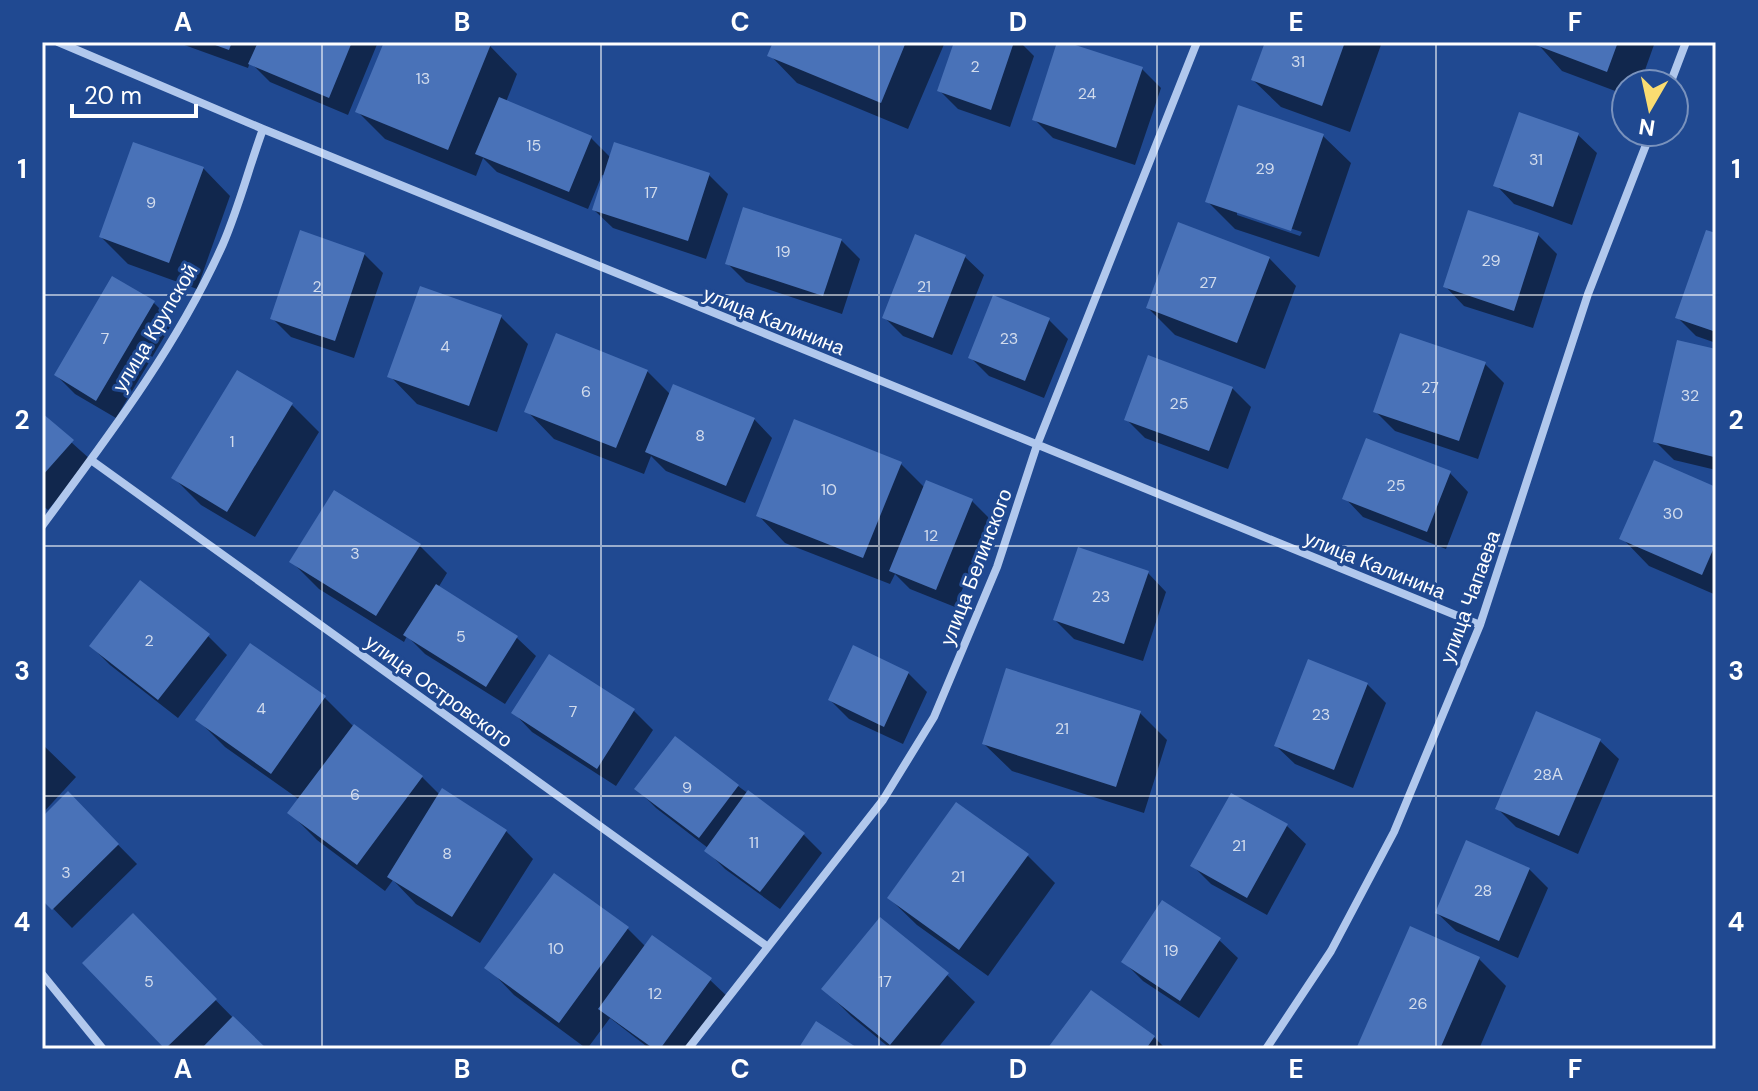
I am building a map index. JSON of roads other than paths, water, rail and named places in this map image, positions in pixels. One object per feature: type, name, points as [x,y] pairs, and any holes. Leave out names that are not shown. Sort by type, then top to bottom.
[{"type":"street","name":"улица Калинина","points":[[58,42],[263,129],[1480,625]]},
{"type":"street","name":"улица Белинского","points":[[688,1049],[883,800],[934,717],[997,567],[1037,445],[1197,42]]},
{"type":"street","points":[[1676,68],[1686,42]]},
{"type":"street","name":"улица Крупской","points":[[42,526],[91,460],[179,328],[223,243],[263,129]]},
{"type":"street","name":"улица Чапаева","points":[[1266,1049],[1331,951],[1394,832],[1480,625],[1588,294],[1645,148]]},
{"type":"street","name":"улица Островского","points":[[91,460],[768,947]]},
{"type":"street","points":[[42,974],[103,1049]]}]
